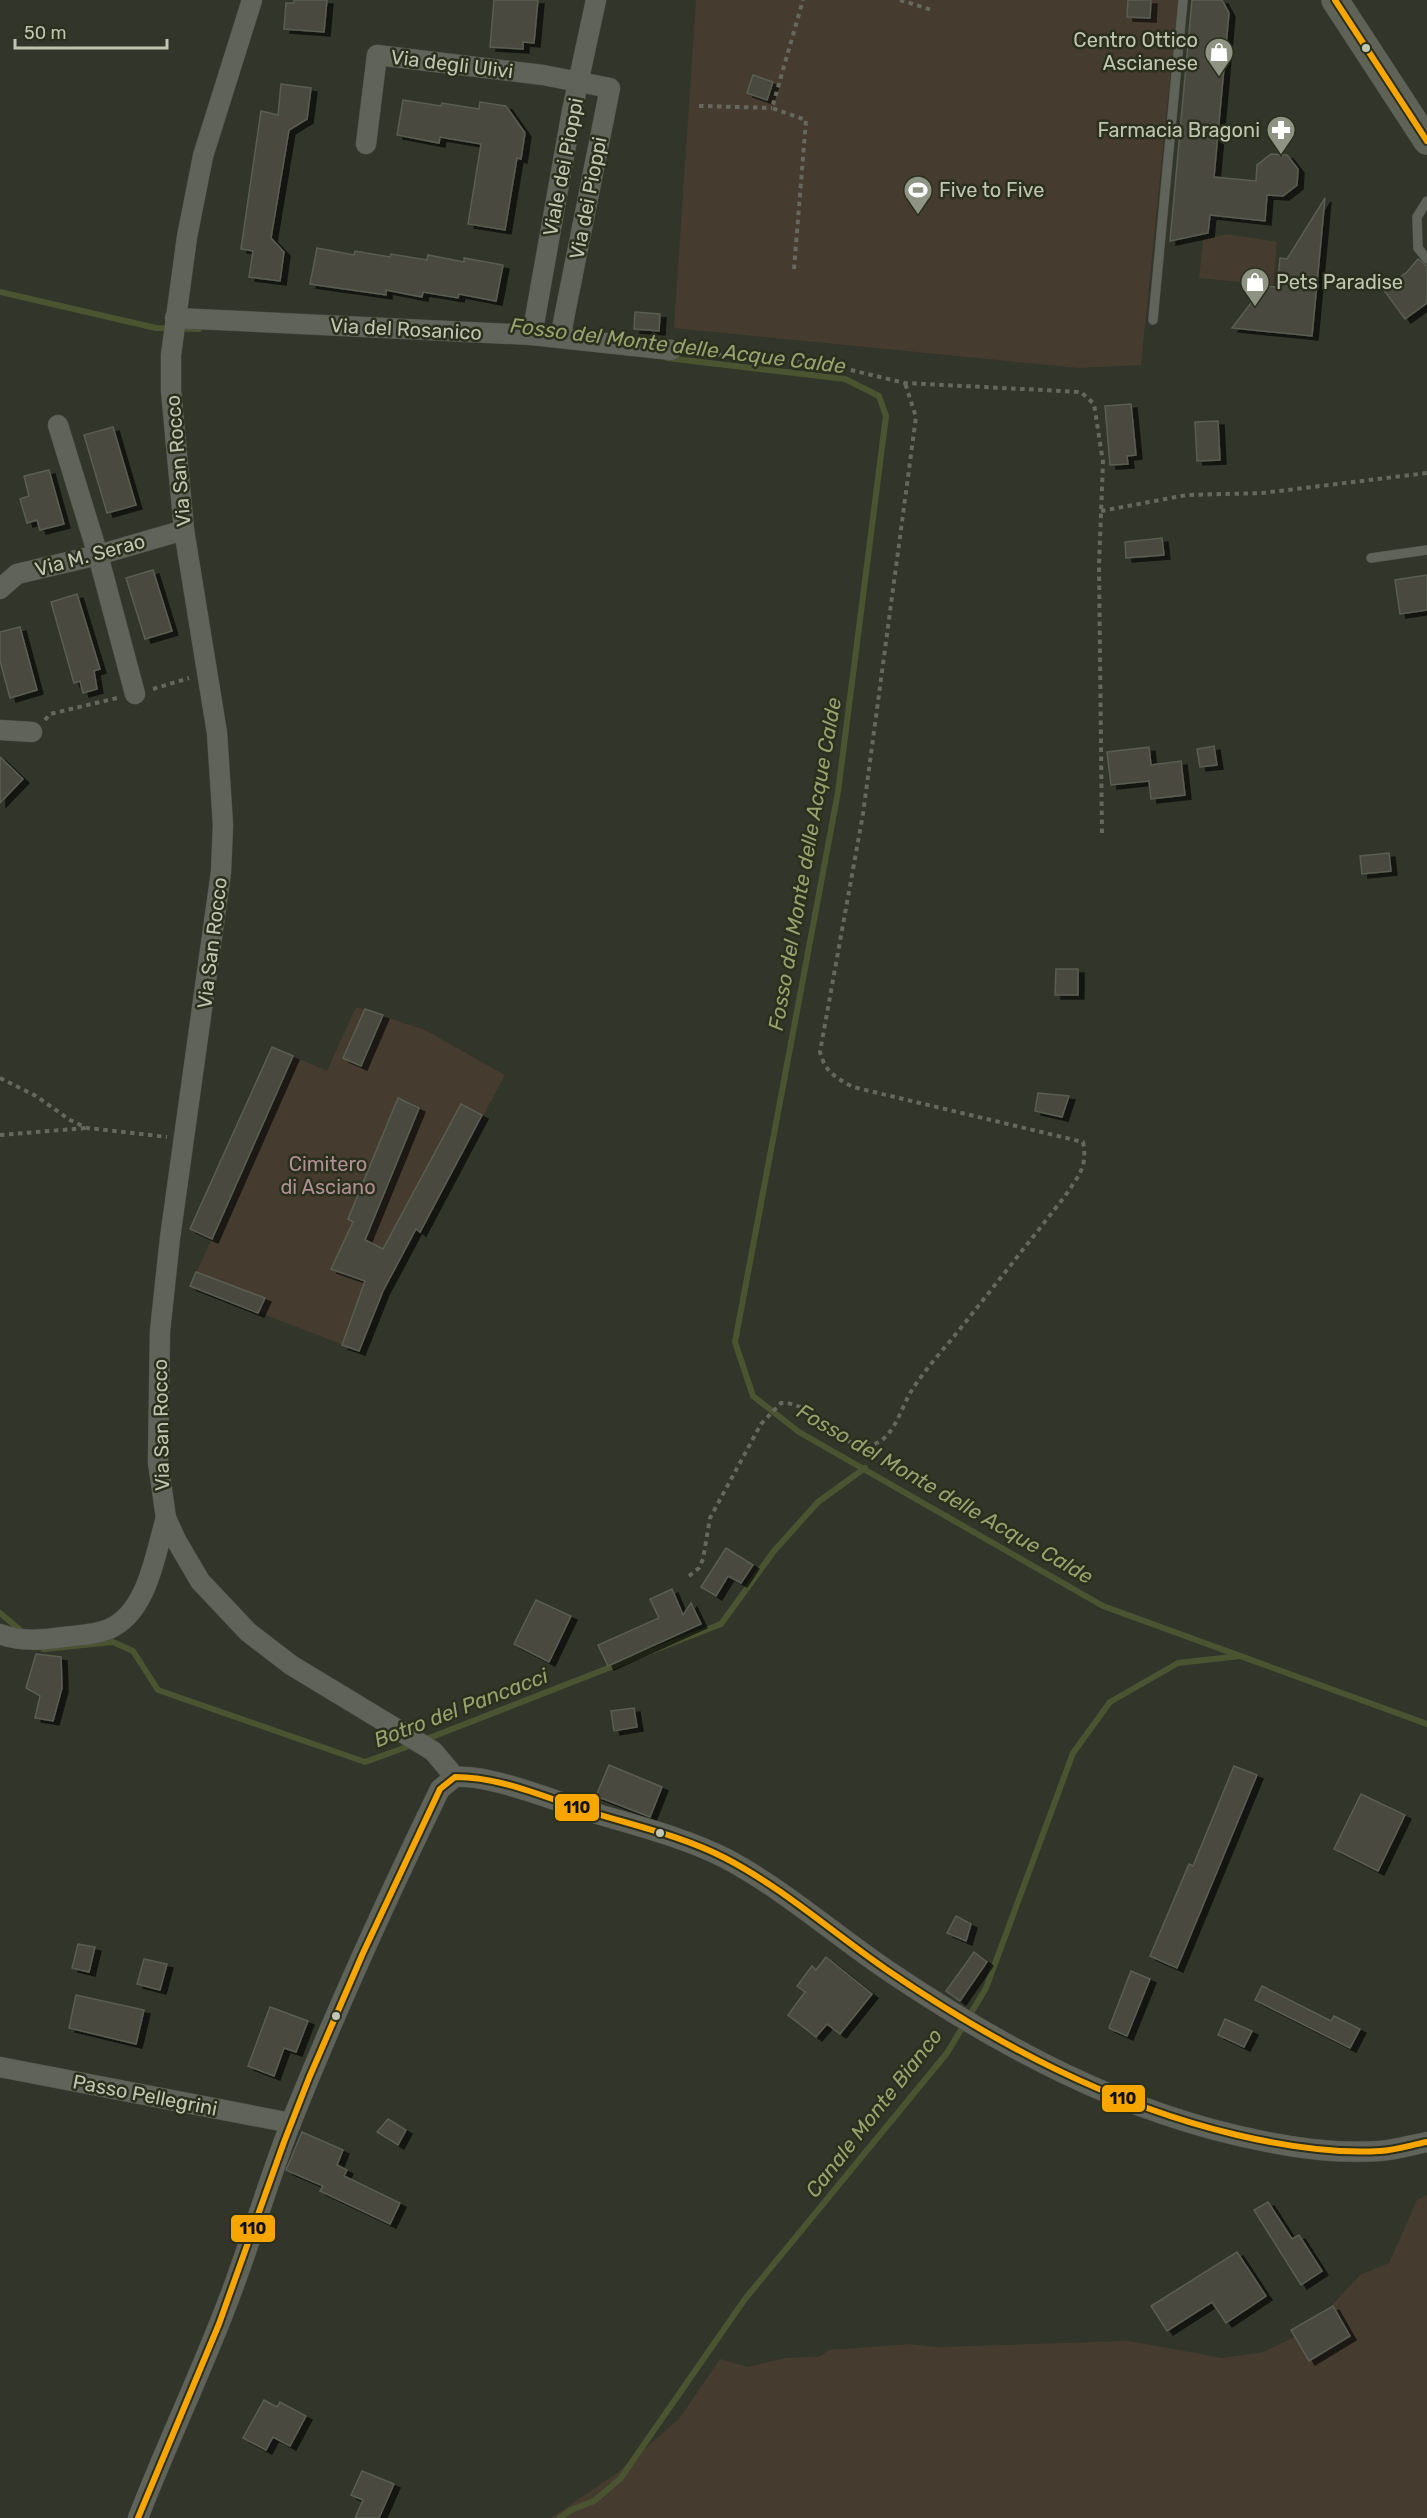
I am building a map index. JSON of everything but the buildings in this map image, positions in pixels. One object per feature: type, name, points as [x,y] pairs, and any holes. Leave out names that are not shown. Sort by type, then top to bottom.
[{"type":"main road","points":[[1335,0],[1427,141]]},
{"type":"street","name":"Via San Rocco","points":[[252,0],[203,156],[187,237],[174,327],[171,390],[184,530],[217,733],[223,825],[221,872],[186,1139],[170,1238],[160,1331],[158,1462],[166,1518],[200,1581],[248,1632],[299,1671],[433,1751],[455,1778]]},
{"type":"street","name":"Viale dei Pioppi","points":[[532,335],[596,0]]},
{"type":"street","name":"Via degli Ulivi","points":[[366,144],[377,55],[543,75],[579,82]]},
{"type":"street","name":"Via dei Pioppi","points":[[560,338],[610,88],[579,82]]},
{"type":"street","name":"Via del Rosanico","points":[[174,327],[532,335],[671,350]]},
{"type":"street","points":[[58,425],[98,555],[135,694]]},
{"type":"street","name":"Via M. Serao","points":[[0,589],[17,574],[98,555],[184,530]]},
{"type":"street","points":[[0,730],[32,732]]},
{"type":"street","points":[[5,1636],[42,1640],[98,1633],[117,1625],[132,1612],[144,1589],[166,1518]]},
{"type":"street","points":[[138,2518],[226,2306],[291,2123],[400,1871],[440,1789],[455,1778],[477,1778],[544,1797],[697,1846],[722,1857],[748,1872],[952,2013],[1033,2058],[1121,2100],[1172,2119],[1221,2133],[1285,2146],[1334,2152],[1389,2150],[1427,2142]]},
{"type":"street","name":"Passo Pellegrini","points":[[0,2067],[291,2123]]},
{"type":"lane","points":[[1153,320],[1183,0]]},
{"type":"lane","points":[[1427,201],[1417,217],[1418,248],[1427,259]]},
{"type":"lane","points":[[1371,558],[1427,550]]},
{"type":"path","points":[[772,108],[803,0]]},
{"type":"path","points":[[900,0],[932,10]]},
{"type":"path","points":[[699,106],[772,108],[806,120],[795,269]]},
{"type":"path","points":[[671,350],[830,365],[905,383],[1081,392],[1094,404],[1103,462],[1099,565],[1102,836]]},
{"type":"path","points":[[689,1576],[699,1568],[703,1559],[710,1518],[766,1419],[781,1403],[792,1402],[840,1436],[856,1444],[870,1445],[880,1441],[891,1431],[912,1390],[1065,1196],[1086,1157],[1083,1142],[853,1087],[833,1077],[823,1065],[820,1052],[863,814],[916,417],[905,383]]},
{"type":"path","points":[[1101,511],[1186,495],[1263,493],[1427,473]]},
{"type":"path","points":[[32,732],[50,714],[171,684]]},
{"type":"path","points":[[0,1078],[36,1096],[70,1120],[87,1128]]},
{"type":"path","points":[[0,1136],[87,1128],[186,1139]]},
{"type":"green space","name":"Five to Five","points":[[696,0],[1178,0],[1141,365],[1079,368],[674,328]]},
{"type":"green space","points":[[1226,234],[1277,242],[1273,285],[1199,278],[1203,240]]},
{"type":"green space","name":"Cimitero di Asciano","points":[[356,1007],[425,1030],[505,1075],[420,1232],[416,1230],[383,1291],[359,1351],[190,1286],[212,1239],[190,1229],[272,1047],[327,1071]]},
{"type":"green space","points":[[1427,2195],[1427,2518],[551,2518],[617,2473],[679,2419],[720,2359],[748,2367],[786,2358],[819,2357],[829,2350],[909,2344],[937,2347],[1129,2341],[1222,2358],[1263,2352],[1309,2330],[1360,2275],[1389,2263],[1417,2200]]},
{"type":"waterway","name":"Fosso del Monte delle Acque Calde","points":[[0,292],[156,328],[199,329]]},
{"type":"waterway","name":"Fosso del Monte delle Acque Calde","points":[[667,358],[845,379],[879,396],[886,416],[838,792],[735,1342],[753,1396],[799,1432],[1103,1606],[1427,1724]]},
{"type":"waterway","name":"Botro del Pancacci","points":[[424,1740],[721,1624],[774,1551],[818,1502],[865,1468]]},
{"type":"waterway","name":"Botro del Pancacci","points":[[0,1613],[25,1634]]},
{"type":"waterway","name":"Botro del Pancacci","points":[[37,1644],[44,1649],[113,1642],[133,1651],[158,1690],[365,1762],[412,1745]]},
{"type":"waterway","name":"Canale Monte Bianco","points":[[560,2518],[571,2510],[594,2501],[620,2479],[745,2299],[947,2053],[986,1988],[1073,1753],[1110,1702],[1178,1663],[1240,1656]]},
{"type":"transit line","name":"110","points":[[1335,0],[1427,141]]},
{"type":"transit line","name":"110","points":[[138,2518],[219,2324],[309,2078],[363,1953],[440,1789],[455,1777],[488,1780],[521,1788],[673,1837],[725,1858],[767,1883],[887,1970],[969,2022],[1055,2069],[1144,2107],[1237,2135],[1308,2148],[1362,2152],[1398,2149],[1427,2142]]},
{"type":"place","name":"Centro Ottico Ascianese","points":[[1219,78]]},
{"type":"place","name":"Farmacia Bragoni","points":[[1281,156]]},
{"type":"place","name":"Five to Five","points":[[918,216]]},
{"type":"place","name":"Pets Paradise","points":[[1255,308]]}]
